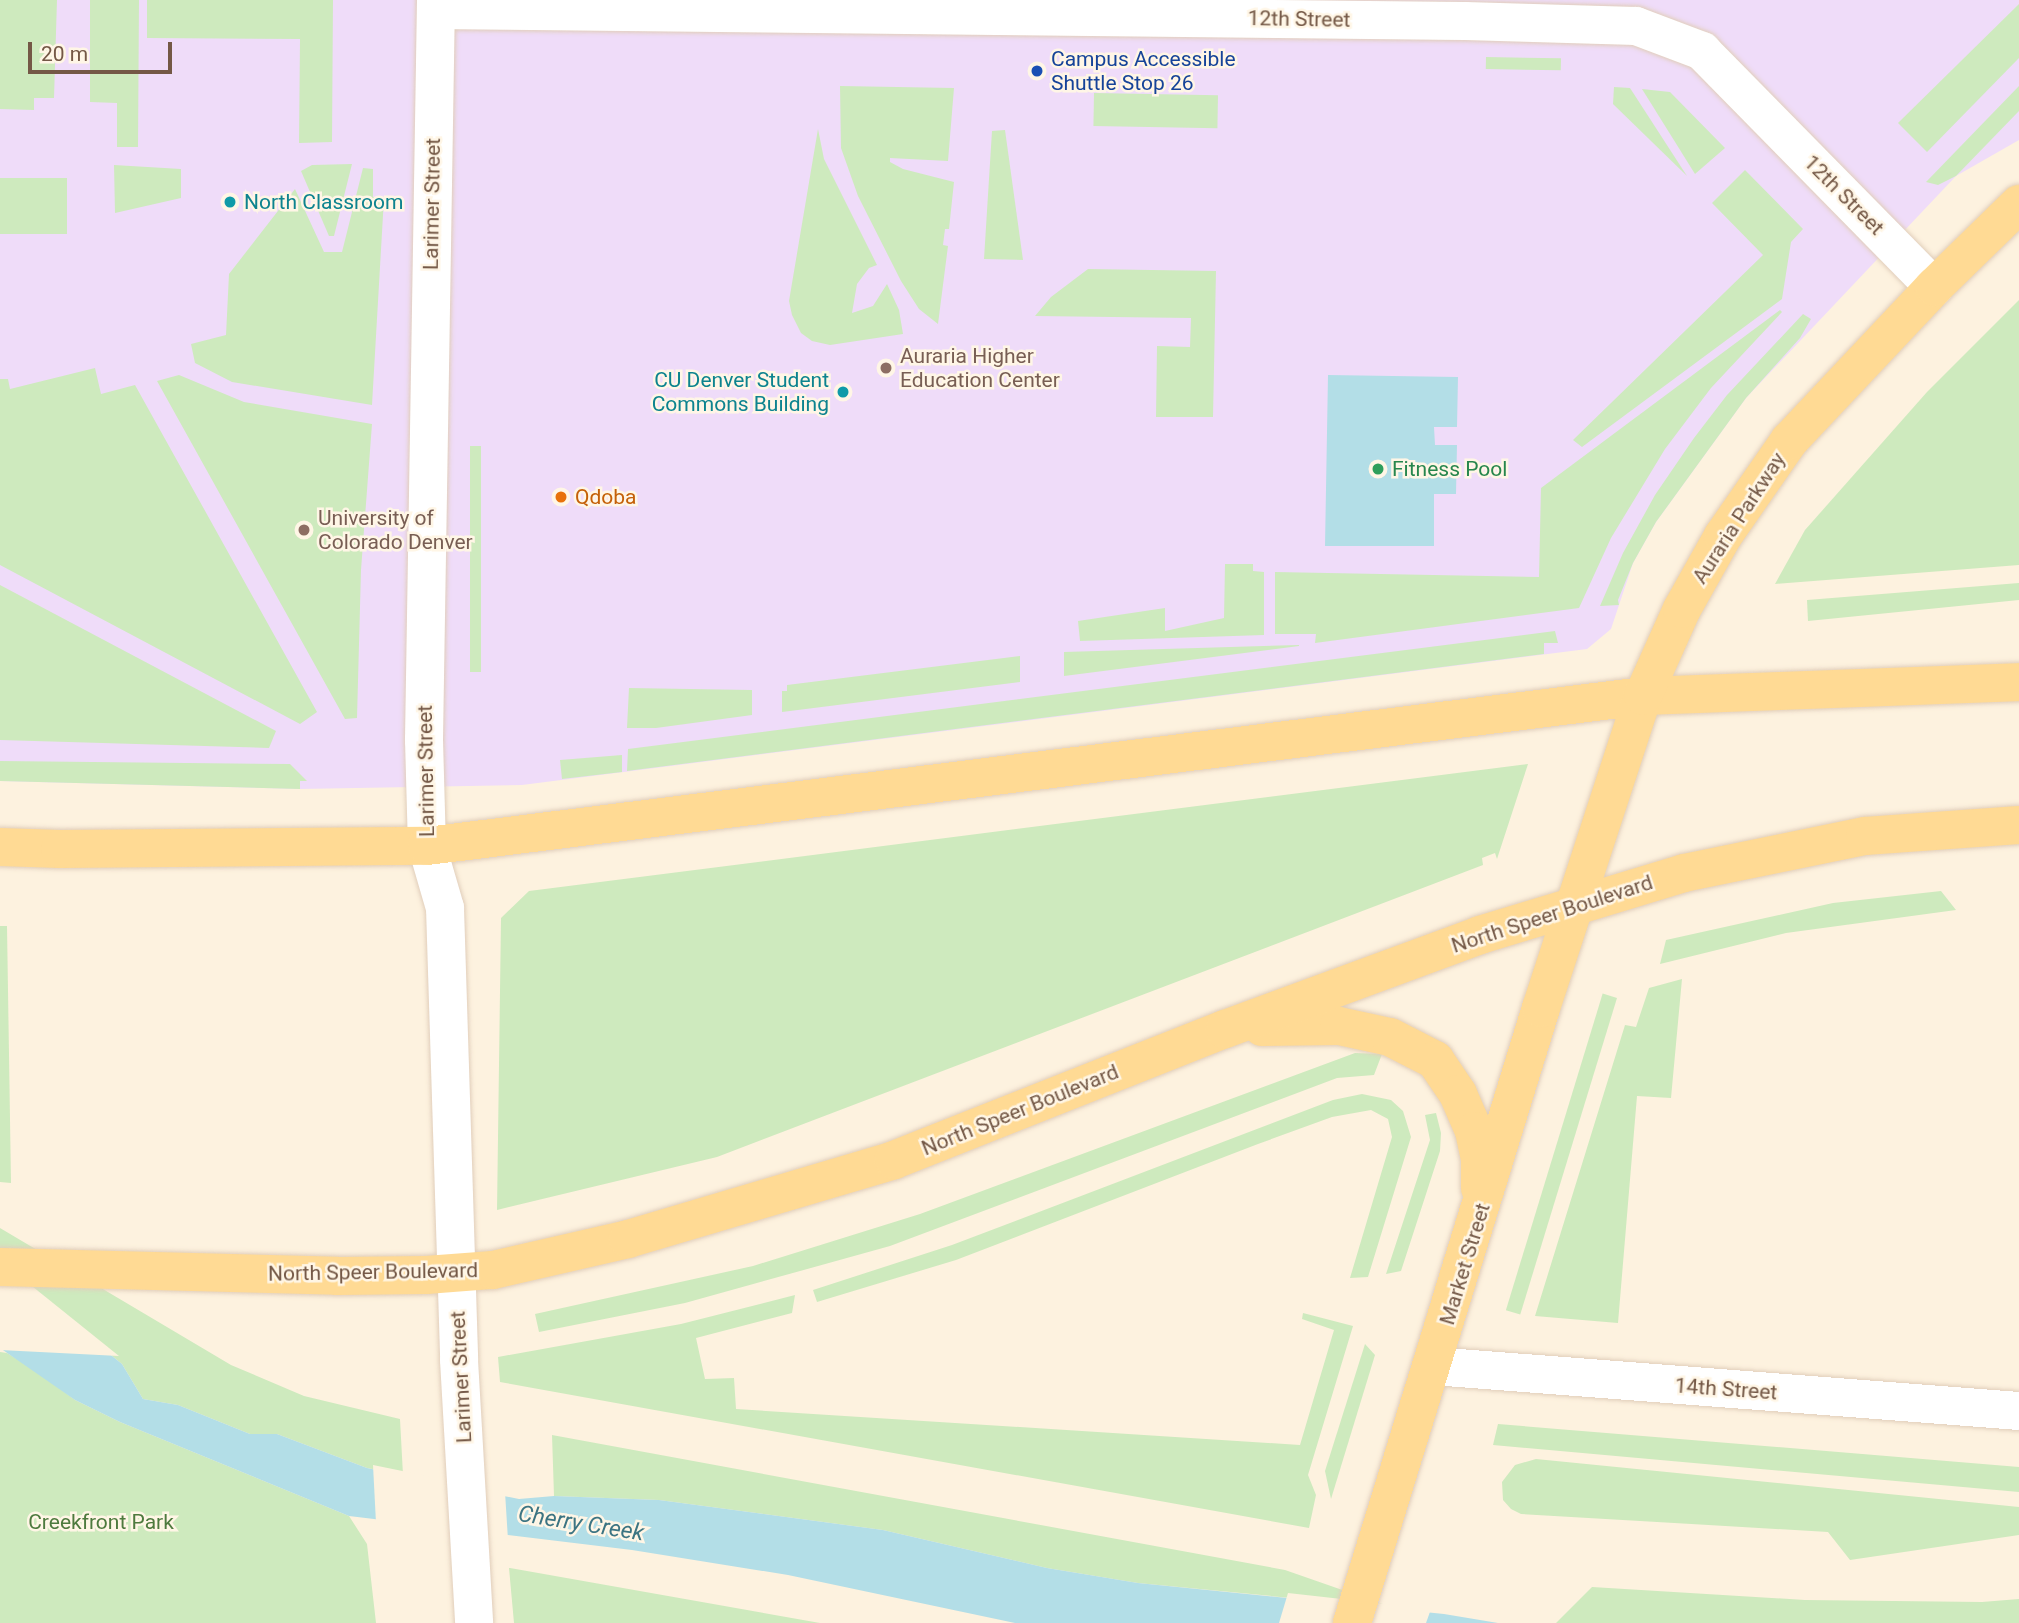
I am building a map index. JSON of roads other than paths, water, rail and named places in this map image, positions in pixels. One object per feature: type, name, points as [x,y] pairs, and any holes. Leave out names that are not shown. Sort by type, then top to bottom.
[{"type":"main road","name":"Auraria Parkway","points":[[1576,905],[1643,696],[1682,610],[1723,536],[1790,441],[1934,287],[2019,204]]},
{"type":"main road","points":[[0,847],[227,849],[427,846],[1643,696],[2019,682]]},
{"type":"main road","name":"North Speer Boulevard","points":[[0,1267],[337,1276],[456,1274],[493,1270],[628,1239],[894,1160],[1226,1029],[1480,935],[1684,873],[1865,836],[2019,825]]},
{"type":"main road","name":"Market Street","points":[[1352,1623],[1576,905]]},
{"type":"main road","points":[[1226,1029],[1339,1026],[1390,1037],[1435,1060],[1458,1094],[1474,1131],[1480,1160],[1479,1218]]},
{"type":"street","name":"12th Street","points":[[436,5],[1514,11],[1636,26],[1702,51],[1934,287]]},
{"type":"street","name":"Larimer Street","points":[[436,5],[425,740],[427,846],[445,908],[459,1360],[473,1618]]},
{"type":"street","name":"14th Street","points":[[1433,1366],[2019,1411]]},
{"type":"water","name":"Fitness Pool","points":[[1328,375],[1458,377],[1457,427],[1434,427],[1435,445],[1457,445],[1456,494],[1434,494],[1434,546],[1325,546]]},
{"type":"water","name":"Cherry Creek","points":[[0,1265],[122,1364],[143,1399],[178,1405],[250,1434],[277,1434],[367,1468],[519,1499],[554,1496],[659,1500],[883,1530],[1047,1568],[1138,1583],[1444,1614],[1498,1623],[1015,1623],[788,1575],[632,1550],[349,1516],[120,1422],[75,1400],[0,1348]]},
{"type":"place","name":"Campus Accessible Shuttle Stop 26","points":[[1037,71]]},
{"type":"place","name":"North Classroom","points":[[230,202]]},
{"type":"place","name":"Auraria Higher Education Center","points":[[886,368]]},
{"type":"place","name":"CU Denver Student Commons Building","points":[[843,392]]},
{"type":"place","name":"Fitness Pool","points":[[1378,469]]},
{"type":"place","name":"Qdoba","points":[[561,497]]},
{"type":"place","name":"University of Colorado Denver","points":[[304,530]]},
{"type":"park label","name":"Creekfront Park","points":[[101,1522]]}]
